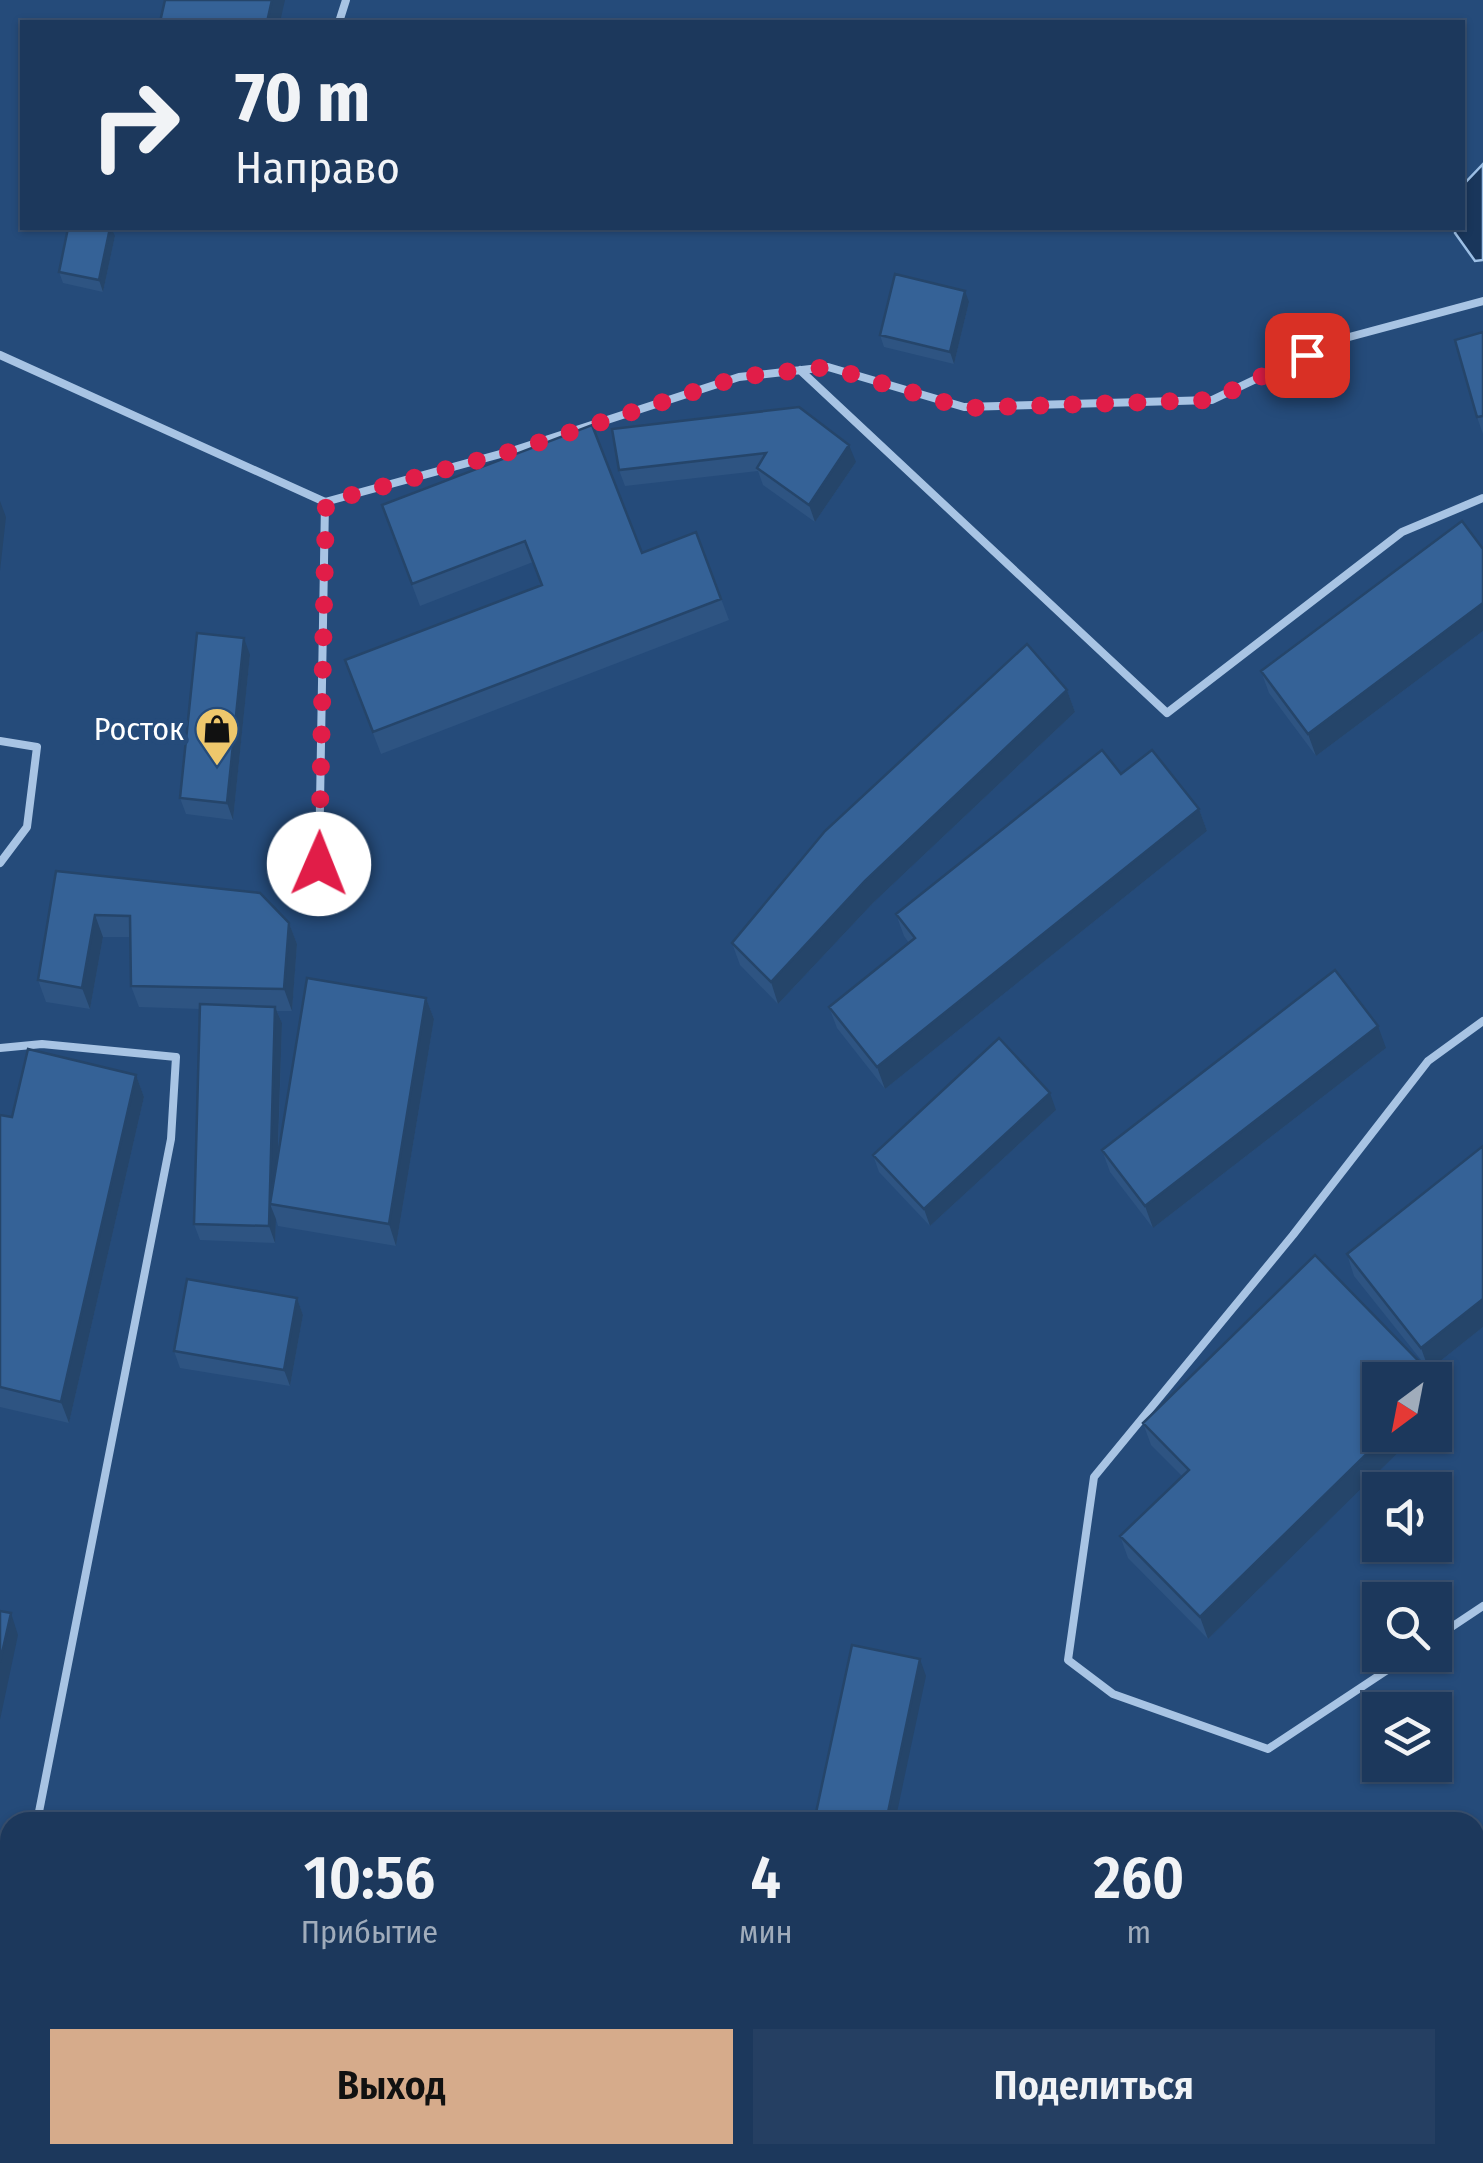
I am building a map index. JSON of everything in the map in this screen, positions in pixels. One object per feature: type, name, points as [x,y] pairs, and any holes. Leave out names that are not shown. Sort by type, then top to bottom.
[{"type":"lane","points":[[0,355],[326,502],[516,450],[739,377],[828,367],[964,408],[1212,400],[1338,340],[1483,302]]},
{"type":"lane","points":[[800,370],[1167,714],[1402,532],[1483,498]]},
{"type":"lane","points":[[319,864],[326,502]]},
{"type":"lane","points":[[0,741],[37,747],[27,827],[0,864]]},
{"type":"lane","points":[[1385,1672],[1268,1750],[1113,1694],[1068,1660],[1094,1478],[1428,1061],[1483,1020]]},
{"type":"lane","points":[[0,1048],[42,1044],[176,1057],[171,1139],[39,1812]]},
{"type":"lane","points":[[1452,1627],[1483,1606]]},
{"type":"water","points":[[1483,164],[1483,260],[1475,261],[1455,233],[1465,230],[1465,183]]},
{"type":"building","points":[[165,0],[272,0],[267,20],[160,20]]},
{"type":"building","points":[[68,230],[110,230],[99,280],[59,272]]},
{"type":"building","points":[[895,274],[965,291],[950,352],[880,335]]},
{"type":"building","points":[[1483,332],[1483,416],[1477,417],[1455,340]]},
{"type":"building","points":[[799,407],[849,445],[809,505],[757,468],[766,453],[619,470],[612,429]]},
{"type":"building","points":[[592,425],[642,553],[696,532],[721,599],[373,732],[345,660],[542,585],[525,541],[412,584],[382,505]]},
{"type":"building","points":[[1462,521],[1483,549],[1483,603],[1308,734],[1261,671]]},
{"type":"building","points":[[197,633],[244,638],[227,803],[180,798]]},
{"type":"building","points":[[1027,644],[1067,690],[865,881],[771,982],[732,943],[825,831]]},
{"type":"building","points":[[1102,750],[1121,774],[1152,750],[1199,809],[877,1067],[829,1007],[915,938],[896,914]]},
{"type":"building","points":[[56,871],[260,893],[289,923],[284,989],[131,986],[130,916],[95,915],[82,988],[38,980]]},
{"type":"building","points":[[1335,970],[1378,1026],[1145,1206],[1102,1150]]},
{"type":"building","points":[[307,978],[426,998],[389,1224],[270,1204]]},
{"type":"building","points":[[200,1004],[275,1007],[269,1226],[194,1224]]},
{"type":"building","points":[[999,1038],[1050,1093],[924,1209],[873,1155]]},
{"type":"building","points":[[28,1049],[136,1075],[61,1402],[0,1387],[0,1115],[12,1117]]},
{"type":"building","points":[[1483,1146],[1483,1299],[1421,1348],[1347,1254]]},
{"type":"building","points":[[1315,1255],[1419,1362],[1362,1362],[1362,1452],[1369,1452],[1200,1617],[1120,1536],[1189,1470],[1143,1423]]},
{"type":"building","points":[[187,1279],[297,1298],[284,1370],[174,1351]]},
{"type":"building","points":[[0,1611],[11,1613],[0,1662]]},
{"type":"building","points":[[852,1645],[920,1659],[888,1812],[816,1812]]},
{"type":"place","name":"Росток","points":[[217,767]]},
{"type":"route","points":[[319,864],[326,502],[516,450],[739,377],[828,367],[964,408],[1212,400],[1307,355]]}]
